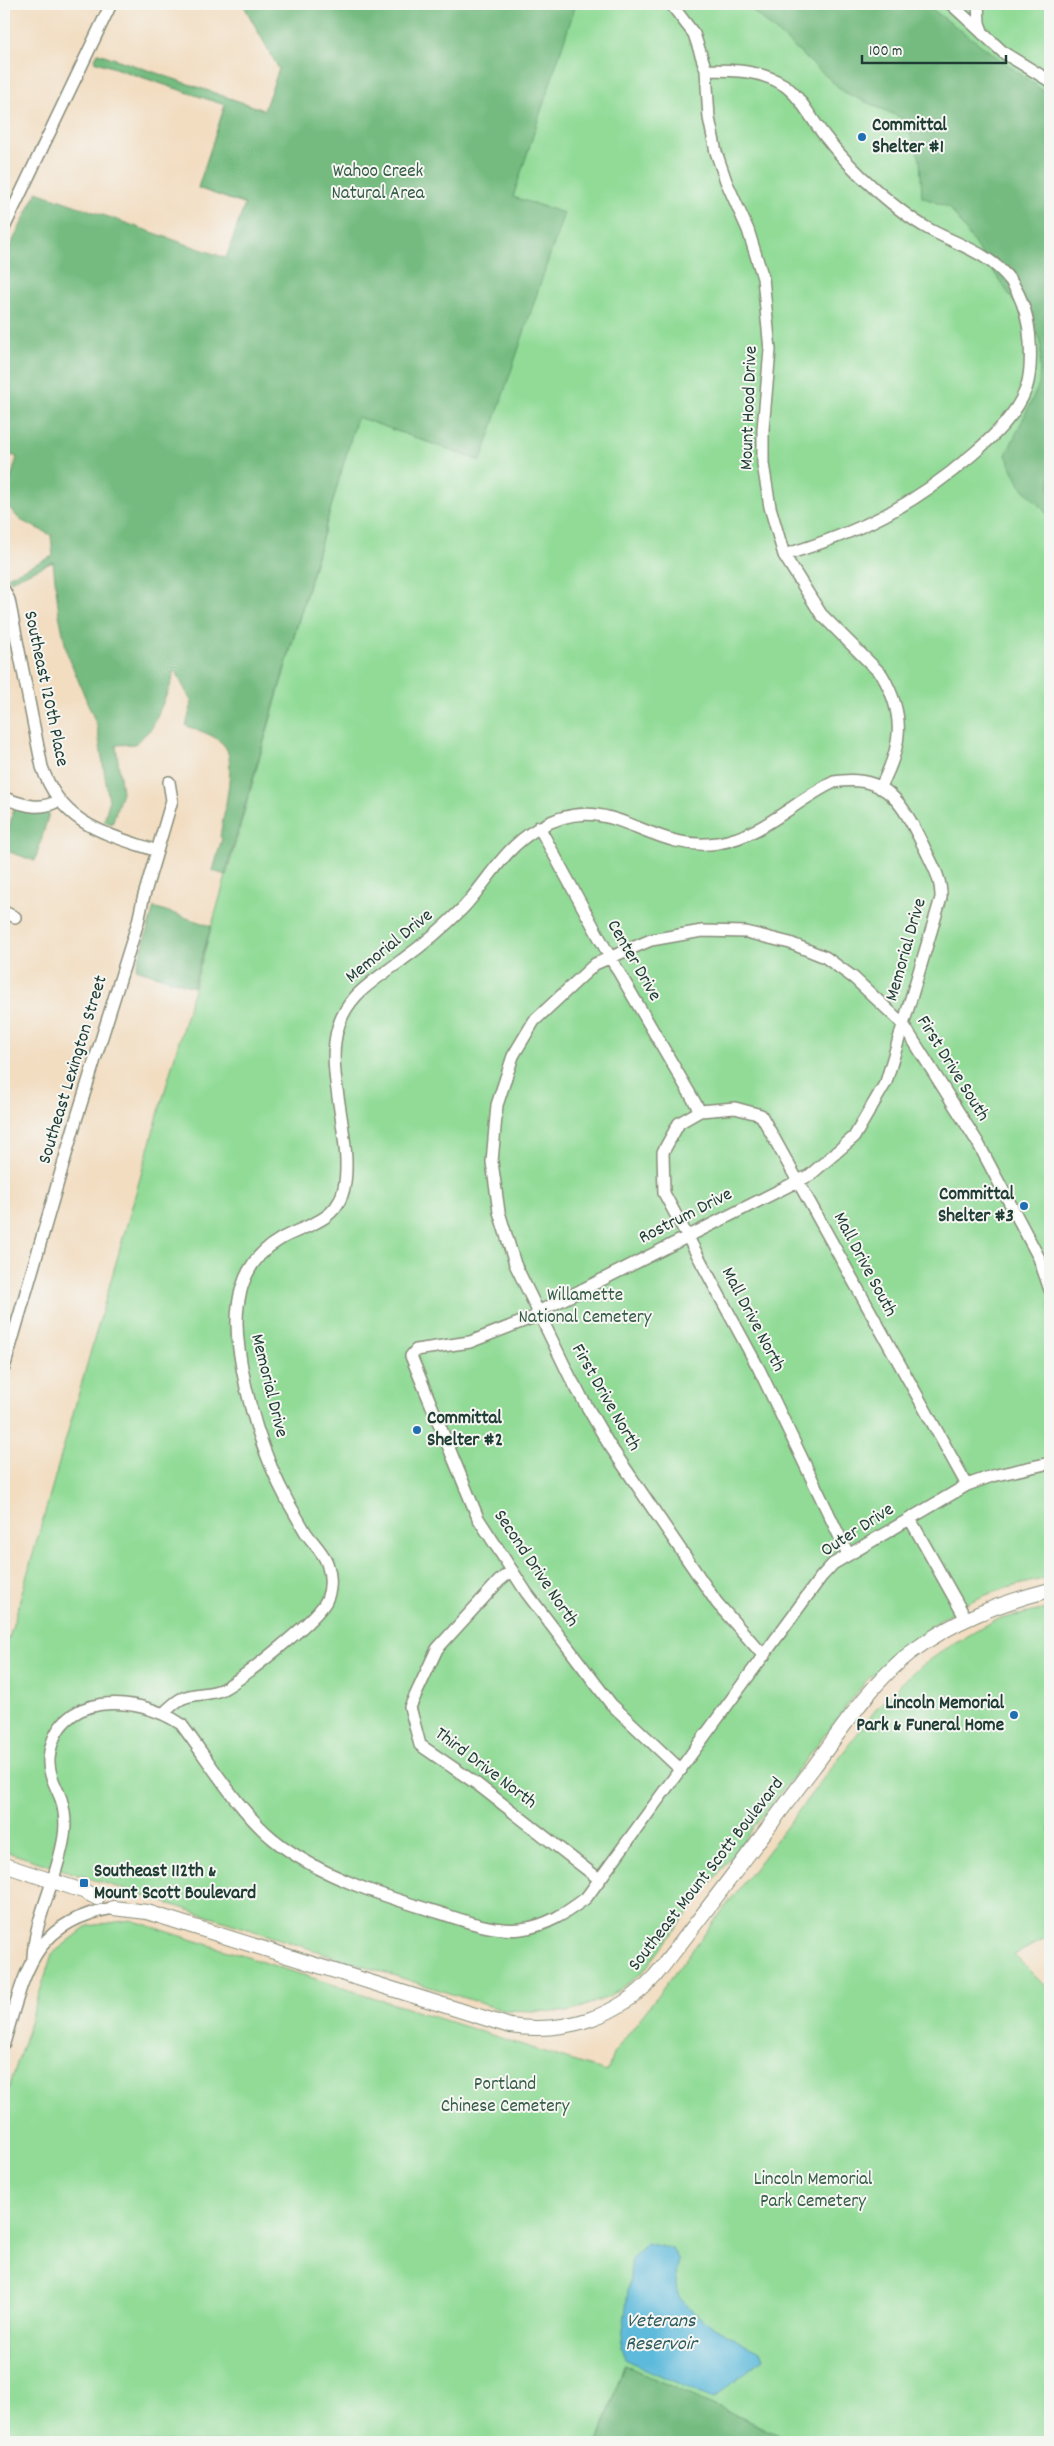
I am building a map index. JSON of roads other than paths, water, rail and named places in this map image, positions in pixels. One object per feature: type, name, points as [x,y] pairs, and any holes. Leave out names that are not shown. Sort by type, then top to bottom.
[{"type":"main road","name":"Southeast Mount Scott Boulevard","points":[[113,1908],[147,1912],[510,2026],[549,2028],[593,2018],[633,1998],[655,1976],[876,1686],[909,1654],[966,1619],[996,1606],[1050,1590]]},
{"type":"main road","points":[[4,1866],[86,1892],[97,1898]]},
{"type":"street","points":[[4,228],[111,4]]},
{"type":"street","name":"Mount Hood Drive","points":[[671,4],[694,34],[706,70],[710,118],[716,152],[753,243],[766,295],[770,352],[763,429],[763,464],[770,507],[784,555],[799,582],[821,614],[875,667],[888,686],[897,714],[899,739],[893,761],[880,788]]},
{"type":"street","points":[[951,4],[984,36],[1019,64],[1050,81]]},
{"type":"street","points":[[978,4],[979,23],[984,36]]},
{"type":"street","points":[[706,70],[756,73],[785,86],[798,98],[837,152],[878,191],[918,223],[981,254],[996,266],[1011,282],[1027,316],[1031,366],[1025,390],[1014,410],[985,443],[932,487],[881,519],[852,533],[784,555]]},
{"type":"street","name":"Southeast 120th Place","points":[[4,590],[9,600],[42,767],[48,784],[58,801],[79,821],[157,851]]},
{"type":"street","name":"Memorial Drive","points":[[164,1713],[179,1699],[211,1694],[236,1680],[317,1615],[329,1595],[329,1572],[325,1558],[306,1532],[286,1498],[259,1429],[243,1371],[236,1321],[239,1292],[252,1266],[276,1241],[316,1224],[336,1206],[342,1195],[344,1157],[334,1048],[341,1019],[354,999],[463,908],[510,849],[539,827],[572,814],[594,813],[614,817],[649,833],[672,840],[702,844],[720,842],[743,836],[766,825],[834,782],[860,781],[875,784],[891,793],[906,812],[940,880],[941,898],[903,1024]]},
{"type":"street","name":"Southeast Lexington Street","points":[[4,1368],[98,1048],[113,1007],[172,800],[170,782]]},
{"type":"street","points":[[4,798],[35,807],[46,806],[58,801]]},
{"type":"street","name":"Center Drive","points":[[539,827],[610,957],[700,1111]]},
{"type":"street","points":[[4,912],[15,917]]},
{"type":"street","name":"First Drive South","points":[[610,957],[651,940],[702,931],[746,932],[790,942],[825,957],[854,978],[903,1024],[978,1143],[1039,1258],[1050,1290]]},
{"type":"street","name":"First Drive North","points":[[610,957],[595,964],[534,1021],[513,1056],[497,1105],[492,1162],[499,1212],[515,1264],[571,1379],[608,1443],[717,1603],[764,1656]]},
{"type":"street","name":"Rostrum Drive","points":[[411,1356],[416,1350],[470,1342],[534,1317],[538,1312],[810,1175],[854,1137],[886,1082],[903,1024]]},
{"type":"street","name":"Mall Drive South","points":[[700,1111],[735,1108],[761,1115],[852,1282],[967,1485]]},
{"type":"street","name":"Mall Drive North","points":[[700,1111],[679,1124],[663,1152],[664,1193],[759,1369],[848,1554]]},
{"type":"street","name":"Second Drive North","points":[[411,1356],[478,1518],[512,1570],[611,1704],[681,1770]]},
{"type":"street","name":"Outer Drive","points":[[164,1713],[181,1724],[239,1804],[274,1839],[314,1865],[384,1895],[476,1924],[520,1929],[552,1921],[586,1898],[833,1564],[967,1485],[992,1476],[1050,1463]]},
{"type":"street","points":[[910,1519],[966,1619]]},
{"type":"street","name":"Third Drive North","points":[[512,1570],[486,1594],[437,1649],[410,1706],[420,1745],[491,1794],[600,1880]]},
{"type":"street","name":"Southeast Mount Scott Boulevard","points":[[33,1957],[34,1940],[52,1881],[66,1821],[61,1800],[52,1779],[49,1761],[52,1744],[61,1726],[74,1715],[91,1706],[110,1703],[132,1703],[164,1713]]},
{"type":"street","points":[[97,1898],[113,1908]]},
{"type":"street","name":"Southeast Mount Scott Boulevard","points":[[4,2043],[33,1957],[44,1940],[66,1924],[92,1912],[113,1908]]},
{"type":"water","name":"Veterans Reservoir","points":[[646,2243],[672,2249],[679,2260],[676,2277],[678,2294],[692,2311],[714,2327],[760,2351],[763,2359],[713,2399],[626,2360],[621,2347],[632,2258]]},
{"type":"place","name":"Committal Shelter #1","points":[[862,137]]},
{"type":"place","name":"Committal Shelter #3","points":[[1024,1206]]},
{"type":"place","name":"Committal Shelter #2","points":[[417,1430]]},
{"type":"place","name":"Lincoln Memorial Park & Funeral Home","points":[[1014,1715]]},
{"type":"place","name":"Southeast 112th & Mount Scott Boulevard","points":[[84,1883]]},
{"type":"park label","name":"Wahoo Creek Natural Area","points":[[378,183]]},
{"type":"park label","name":"Willamette National Cemetery","points":[[585,1307]]},
{"type":"park label","name":"Portland Chinese Cemetery","points":[[505,2096]]},
{"type":"park label","name":"Lincoln Memorial Park Cemetery","points":[[813,2191]]}]
